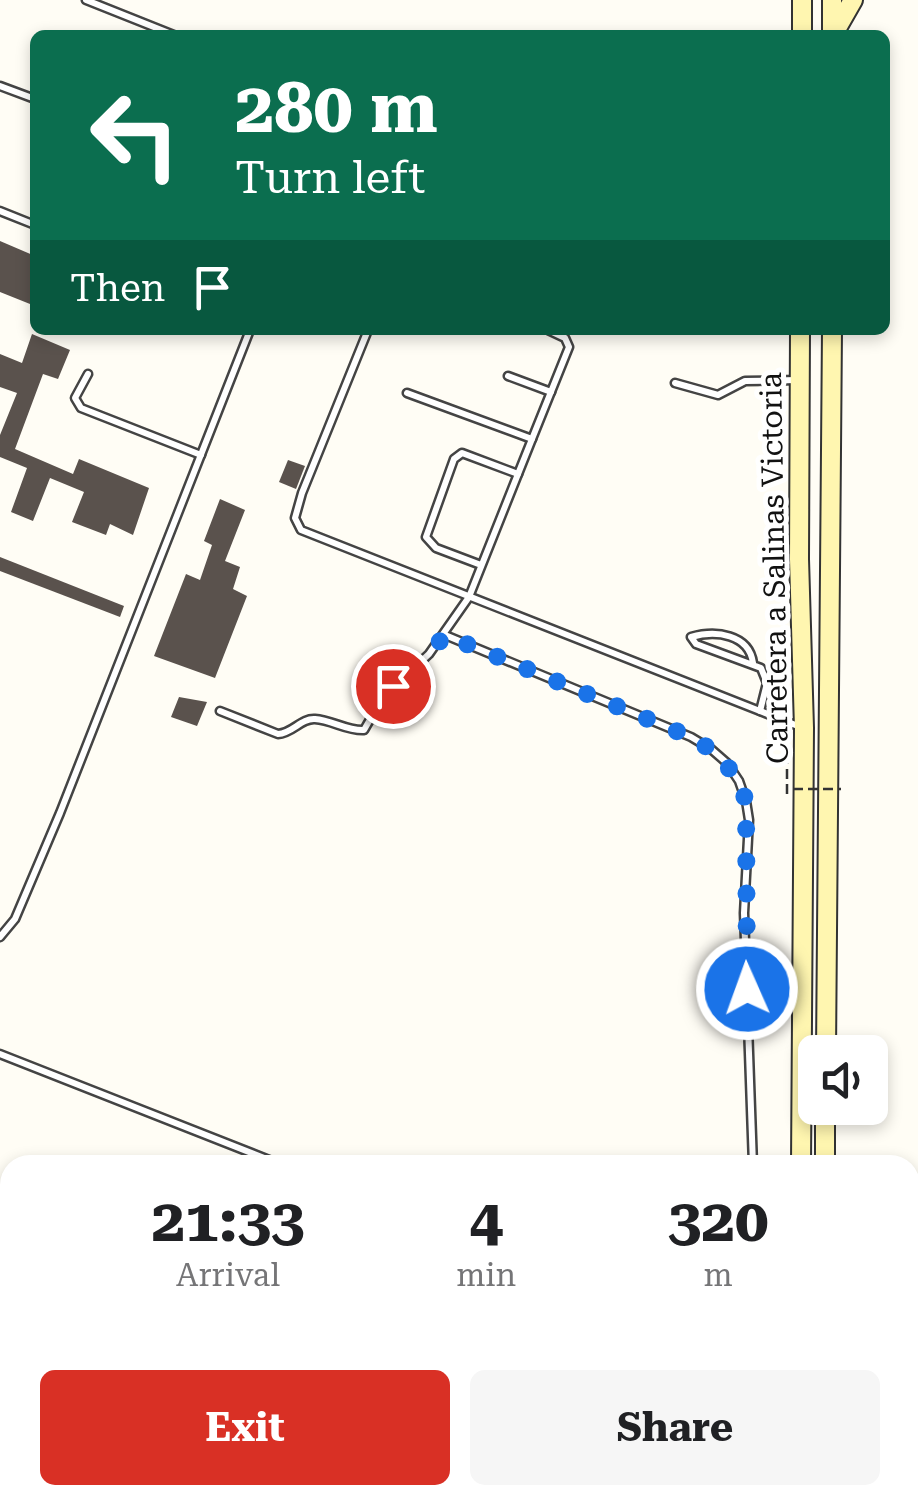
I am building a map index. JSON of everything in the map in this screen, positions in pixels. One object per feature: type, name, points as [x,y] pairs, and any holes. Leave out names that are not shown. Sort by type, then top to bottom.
[{"type":"main road","points":[[802,0],[802,30]]},
{"type":"main road","points":[[832,0],[833,30]]},
{"type":"main road","points":[[836,30],[853,0]]},
{"type":"main road","name":"Carretera a Salinas Victoria","points":[[800,335],[799,559],[804,728],[801,1155]]},
{"type":"main road","name":"Carretera a Salinas Victoria","points":[[826,1035],[832,335]]},
{"type":"main road","points":[[825,1155],[826,1125]]},
{"type":"lane","points":[[86,0],[161,30]]},
{"type":"lane","points":[[0,86],[30,98]]},
{"type":"lane","points":[[0,211],[30,223]]},
{"type":"lane","points":[[0,937],[15,919],[60,812],[248,335]]},
{"type":"lane","points":[[366,335],[302,493],[296,521],[307,534],[804,728]]},
{"type":"lane","points":[[220,711],[278,734],[288,733],[305,720],[318,719],[364,730],[383,696],[445,635],[469,597],[569,345],[558,335]]},
{"type":"lane","points":[[88,374],[76,398],[81,408],[201,454]]},
{"type":"lane","points":[[508,376],[551,392]]},
{"type":"lane","points":[[675,383],[718,395],[757,378],[800,380]]},
{"type":"lane","points":[[407,393],[532,440]]},
{"type":"lane","points":[[481,565],[436,548],[426,536],[454,459],[462,453],[518,474]]},
{"type":"lane","points":[[445,635],[691,737],[711,749],[739,781],[749,820],[744,913],[753,1155]]},
{"type":"lane","points":[[753,663],[748,645],[738,638],[691,637],[696,644],[753,663],[765,674],[767,683],[760,711]]},
{"type":"lane","points":[[0,1054],[257,1155]]},
{"type":"path","points":[[793,789],[841,789]]},
{"type":"building","points":[[0,241],[30,254],[30,304],[0,292]]},
{"type":"building","points":[[32,335],[70,350],[58,379],[43,374],[15,449],[73,474],[79,459],[149,488],[133,535],[110,524],[106,535],[72,522],[84,492],[50,478],[33,521],[11,512],[27,468],[0,457],[0,435],[17,393],[0,387],[0,354],[22,363]]},
{"type":"building","points":[[288,460],[305,466],[296,489],[279,482]]},
{"type":"building","points":[[220,499],[245,510],[225,561],[240,567],[233,589],[247,596],[215,678],[154,656],[186,574],[200,580],[212,545],[204,541]]},
{"type":"building","points":[[0,557],[124,606],[120,617],[0,571]]},
{"type":"building","points":[[179,697],[207,702],[197,726],[171,717]]},
{"type":"route","points":[[393,686],[445,635],[691,737],[711,749],[739,781],[749,820],[744,913],[747,989]]}]
